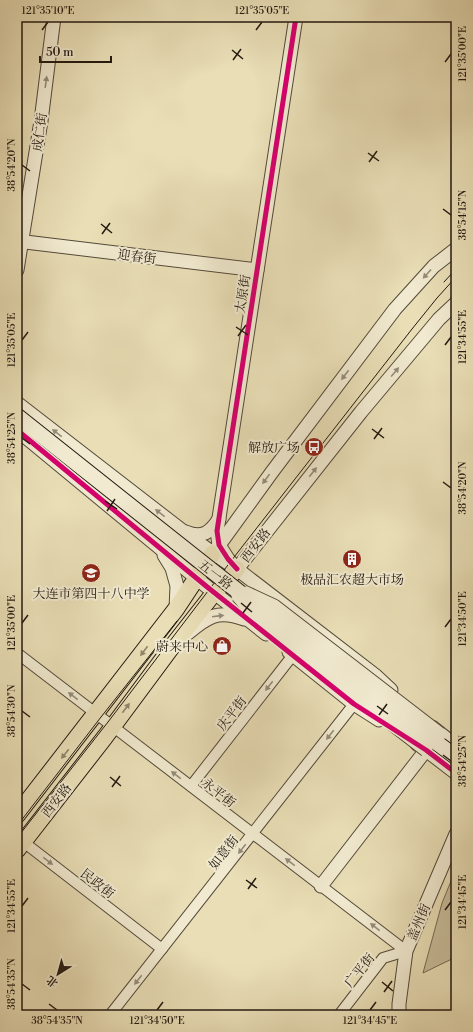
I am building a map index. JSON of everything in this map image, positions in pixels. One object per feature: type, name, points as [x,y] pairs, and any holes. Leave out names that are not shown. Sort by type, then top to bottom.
[{"type":"main road","name":"五一路","points":[[17,416],[230,585],[456,758]]},
{"type":"main road","name":"西安路","points":[[17,815],[176,609],[216,549]]},
{"type":"main road","name":"西安路","points":[[19,843],[113,726],[214,593],[237,569]]},
{"type":"street","name":"成仁街","points":[[17,270],[19,242],[40,121],[54,17]]},
{"type":"street","name":"太原街","points":[[214,593],[217,531],[296,17]]},
{"type":"street","name":"迎春街","points":[[19,242],[257,270]]},
{"type":"street","points":[[216,549],[395,309],[434,266],[456,249]]},
{"type":"street","name":"西安路","points":[[237,569],[361,412],[439,319],[456,303]]},
{"type":"street","points":[[17,403],[182,530],[216,549],[237,569],[376,676],[440,734]]},
{"type":"street","points":[[17,430],[214,593],[354,704],[426,750]]},
{"type":"street","points":[[182,530],[198,535],[205,533],[214,526],[219,518]]},
{"type":"street","points":[[152,542],[165,556],[172,568],[178,586],[176,609]]},
{"type":"street","points":[[254,547],[251,557],[251,567],[254,574],[280,602]]},
{"type":"street","points":[[230,585],[274,606],[456,746]]},
{"type":"street","points":[[230,585],[260,622],[456,773]]},
{"type":"street","points":[[174,644],[200,623],[213,616],[233,615],[253,623]]},
{"type":"street","name":"永平街","points":[[17,653],[406,951]]},
{"type":"street","name":"庆平街","points":[[191,786],[293,655]]},
{"type":"street","name":"如意街","points":[[110,1015],[354,704]]},
{"type":"street","points":[[321,886],[426,750]]},
{"type":"street","name":"盖州街","points":[[399,1015],[406,951],[456,834]]},
{"type":"street","name":"民政街","points":[[19,843],[162,949]]},
{"type":"street","name":"广平街","points":[[339,1015],[383,958],[406,951]]},
{"type":"shaded area","points":[[456,869],[456,957],[423,973],[442,903]]},
{"type":"tram line","points":[[444,282],[456,269]]},
{"type":"tram line","points":[[17,838],[412,329],[456,277]]},
{"type":"tram line","points":[[17,826],[177,621]]},
{"type":"cycle path","points":[[237,569],[219,545],[217,531],[296,17]]},
{"type":"cycle path","points":[[17,430],[206,586],[354,704],[426,750],[456,773]]},
{"type":"place","name":"解放广场","points":[[314,447]]},
{"type":"place","name":"极品汇农超大市场","points":[[352,559]]},
{"type":"place","name":"大连市第四十八中学","points":[[91,573]]},
{"type":"place","name":"蔚来中心","points":[[222,646]]}]
